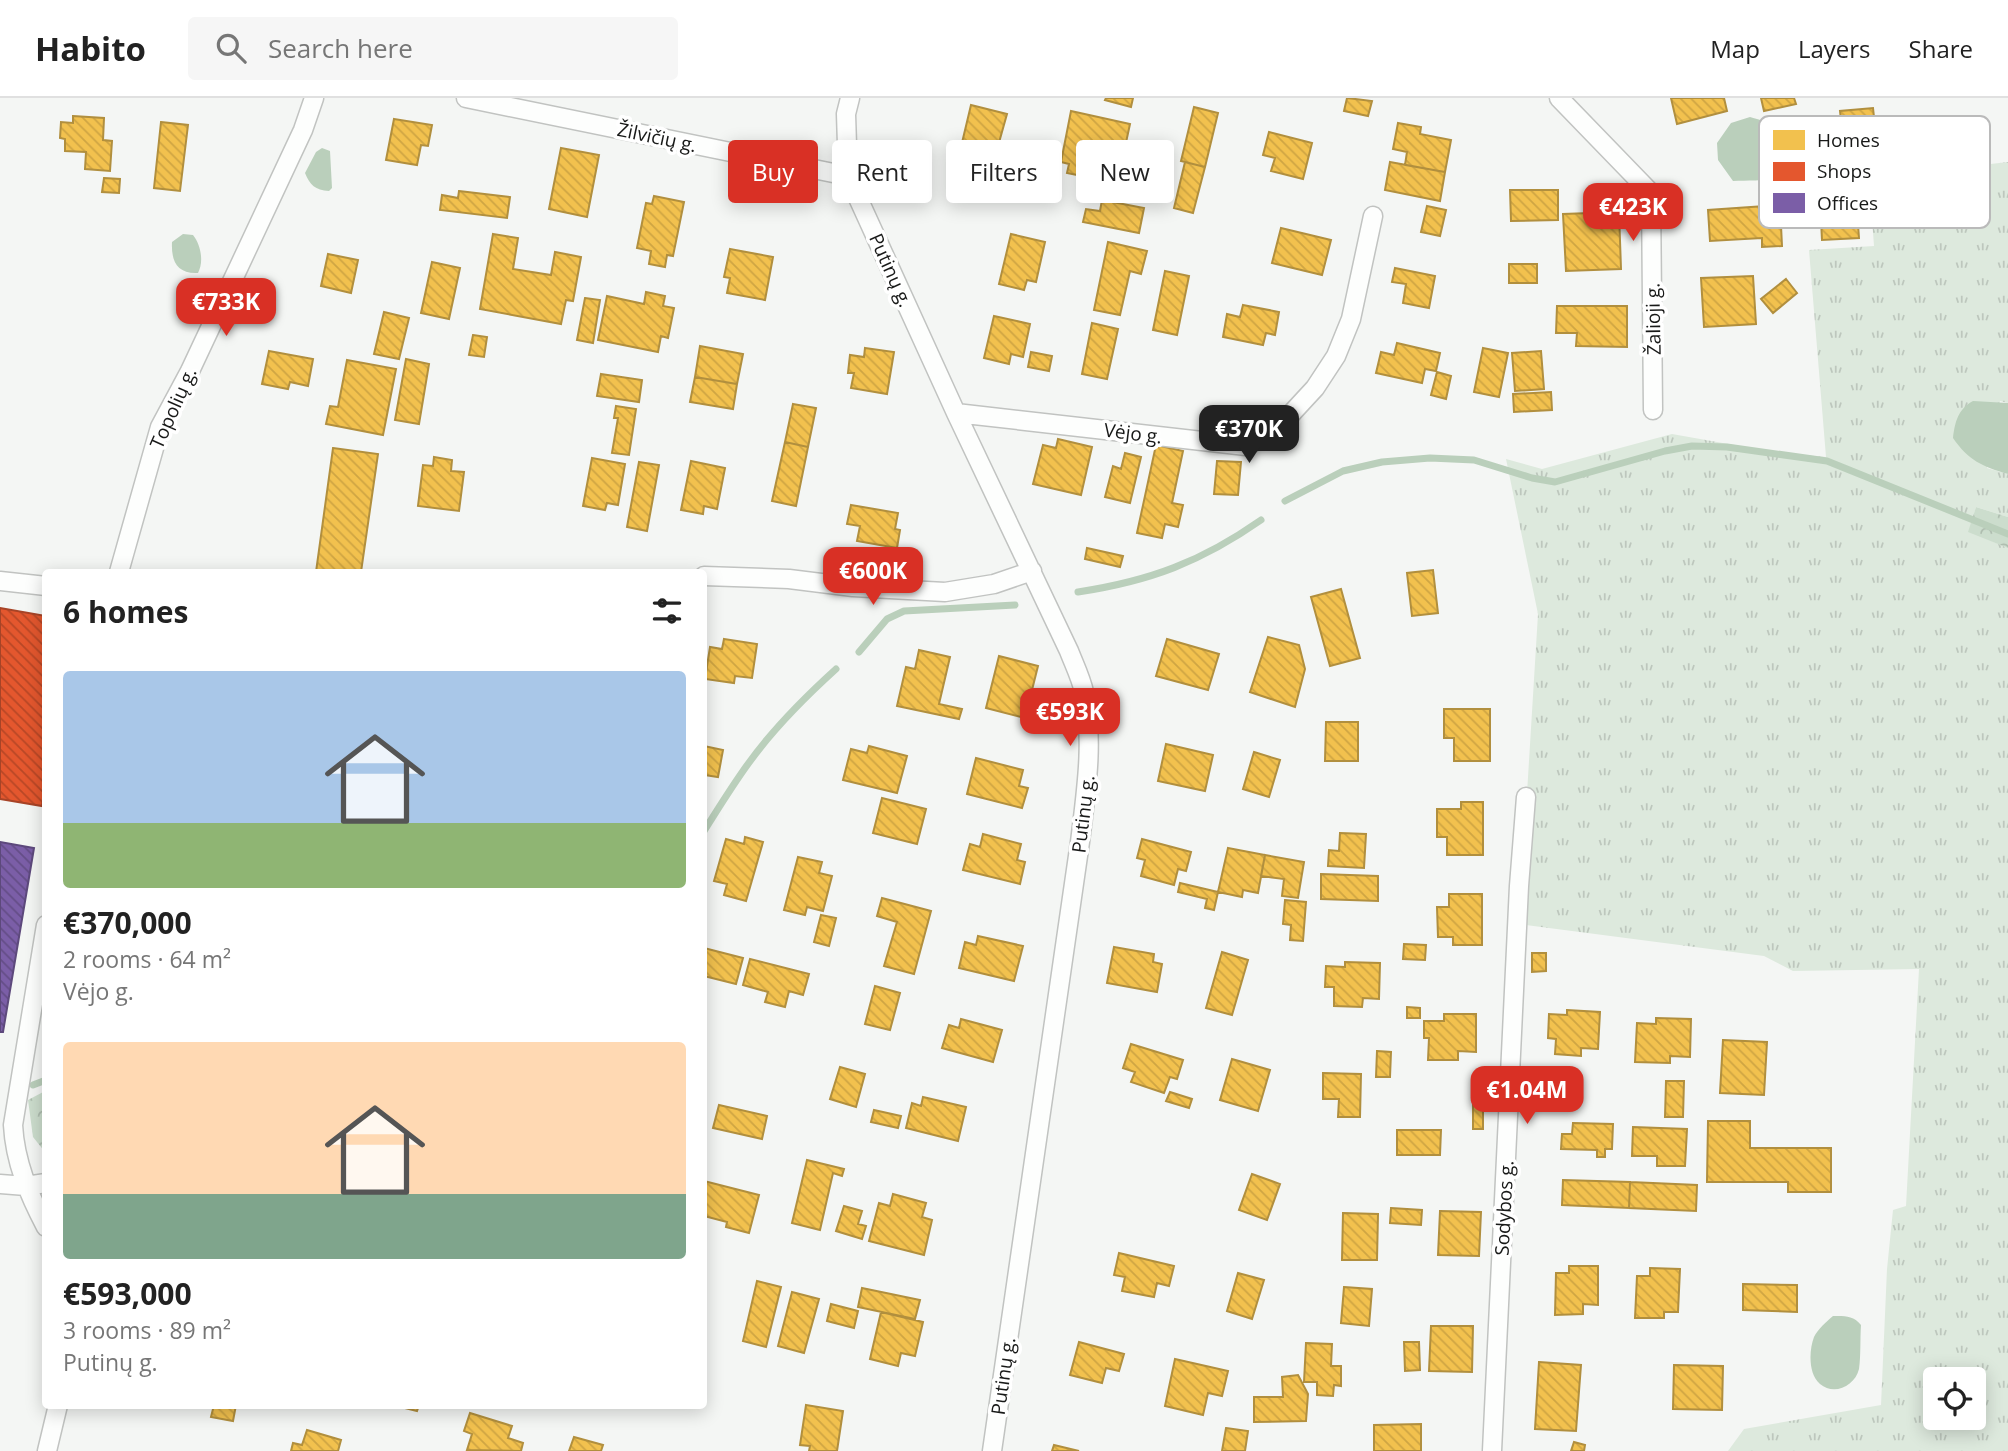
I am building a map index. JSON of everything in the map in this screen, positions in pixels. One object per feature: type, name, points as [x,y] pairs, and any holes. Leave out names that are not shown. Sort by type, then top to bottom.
[{"type":"street","name":"Topolių g.","points":[[121,569],[160,427],[190,371],[292,154],[314,98]]},
{"type":"street","name":"Žilvičių g.","points":[[466,98],[832,173]]},
{"type":"street","name":"Putinų g.","points":[[847,140],[846,114],[850,98]]},
{"type":"street","name":"Žalioji g.","points":[[1559,98],[1651,193],[1653,410]]},
{"type":"street","name":"Putinų g.","points":[[860,203],[1069,651],[1084,688],[1090,727],[1089,768],[1069,924],[992,1451]]},
{"type":"street","name":"Vėjo g.","points":[[956,413],[1246,446],[1278,428],[1315,388],[1336,356],[1351,319],[1373,216]]},
{"type":"street","points":[[707,576],[789,579],[853,587],[945,592],[994,584],[1032,571]]},
{"type":"street","points":[[0,581],[42,586]]},
{"type":"street","name":"Sodybos g.","points":[[1492,1451],[1518,898],[1526,797]]},
{"type":"street","points":[[42,949],[13,1125],[14,1144],[26,1186],[42,1219]]},
{"type":"street","points":[[0,1184],[26,1186],[42,1184]]},
{"type":"street","points":[[47,1451],[57,1409]]},
{"type":"green space","points":[[2008,162],[2008,403],[2000,401],[1987,468],[2008,474],[2008,517],[1976,507],[1969,531],[2008,548],[2008,1451],[1728,1451],[1744,1429],[1881,1405],[1887,1269],[1893,1210],[1906,1206],[1919,969],[1793,971],[1764,956],[1519,924],[1538,614],[1506,459],[1542,469],[1672,434],[1779,453],[1826,457],[1809,250],[1874,246],[1873,228],[1990,228],[1990,164]]},
{"type":"green space","points":[[1976,507],[2008,517],[2008,548],[1968,532]]},
{"type":"green space","points":[[42,1093],[42,1148],[33,1137],[28,1100]]},
{"type":"shaded area","points":[[1750,117],[1759,120],[1759,180],[1733,181],[1718,160],[1717,143],[1731,123]]},
{"type":"shaded area","points":[[322,148],[330,151],[332,188],[329,191],[314,186],[305,173],[316,152]]},
{"type":"shaded area","points":[[183,234],[193,235],[198,244],[201,259],[198,273],[180,269],[174,260],[172,242]]},
{"type":"shaded area","points":[[1973,401],[2008,403],[2008,474],[1977,462],[1964,452],[1953,438],[1958,416]]},
{"type":"shaded area","points":[[1833,1316],[1852,1318],[1861,1325],[1857,1375],[1849,1384],[1837,1389],[1826,1387],[1816,1380],[1811,1362],[1814,1337]]},
{"type":"building: Homes","points":[[1133,98],[1131,107],[1105,100]]},
{"type":"building: Homes","points":[[1347,98],[1372,101],[1368,116],[1344,111]]},
{"type":"building: Homes","points":[[1671,98],[1724,98],[1727,111],[1677,124]]},
{"type":"building: Homes","points":[[1761,98],[1794,98],[1796,104],[1764,111]]},
{"type":"building: Homes","points":[[971,105],[1007,114],[1000,140],[963,140]]},
{"type":"building: Homes","points":[[1194,107],[1218,113],[1205,167],[1181,161]]},
{"type":"building: Homes","points":[[1873,108],[1874,116],[1841,116],[1840,111]]},
{"type":"building: Homes","points":[[1071,111],[1130,124],[1127,140],[1076,140],[1076,175],[1067,173],[1069,164],[1062,162]]},
{"type":"building: Homes","points":[[73,116],[104,118],[103,140],[112,141],[110,171],[85,169],[86,152],[65,151],[65,139],[60,138],[61,122],[73,123]]},
{"type":"building: Homes","points":[[394,119],[432,125],[428,146],[421,145],[417,165],[386,160]]},
{"type":"building: Homes","points":[[161,122],[188,125],[180,191],[154,188]]},
{"type":"building: Homes","points":[[1398,123],[1421,127],[1420,134],[1451,140],[1445,172],[1405,165],[1407,152],[1393,149]]},
{"type":"building: Homes","points":[[1269,132],[1312,143],[1303,179],[1271,171],[1275,158],[1263,155]]},
{"type":"building: Homes","points":[[561,148],[599,155],[587,217],[549,209]]},
{"type":"building: Homes","points":[[1185,162],[1205,167],[1193,213],[1174,208]]},
{"type":"building: Homes","points":[[1390,162],[1445,172],[1440,201],[1385,190]]},
{"type":"building: Homes","points":[[104,178],[120,179],[119,193],[102,192]]},
{"type":"building: Homes","points":[[1510,190],[1558,190],[1558,220],[1511,221]]},
{"type":"building: Homes","points":[[459,191],[510,197],[507,218],[440,210],[442,195],[458,198]]},
{"type":"building: Homes","points":[[654,196],[684,202],[673,256],[667,255],[665,267],[649,264],[651,251],[637,248],[646,203],[652,204]]},
{"type":"building: Homes","points":[[1101,203],[1144,208],[1139,233],[1083,222],[1086,209],[1100,211]]},
{"type":"building: Homes","points":[[1427,206],[1446,210],[1440,236],[1421,232]]},
{"type":"building: Homes","points":[[1759,206],[1759,228],[1781,228],[1782,246],[1762,247],[1762,238],[1710,241],[1708,210]]},
{"type":"building: Homes","points":[[1619,212],[1621,269],[1566,271],[1563,214]]},
{"type":"building: Homes","points":[[1281,228],[1331,240],[1322,275],[1272,263]]},
{"type":"building: Homes","points":[[1821,228],[1858,228],[1859,238],[1822,240]]},
{"type":"building: Homes","points":[[493,234],[518,238],[513,269],[551,275],[555,252],[581,257],[573,301],[566,300],[561,324],[480,309]]},
{"type":"building: Homes","points":[[1011,234],[1045,242],[1036,282],[1027,280],[1024,290],[999,284]]},
{"type":"building: Homes","points":[[1108,242],[1147,251],[1141,274],[1130,271],[1120,315],[1094,310]]},
{"type":"building: Homes","points":[[730,249],[773,257],[765,300],[727,293],[730,278],[724,277]]},
{"type":"building: Homes","points":[[328,254],[358,260],[351,293],[321,286]]},
{"type":"building: Homes","points":[[432,262],[460,268],[449,319],[421,313]]},
{"type":"building: Homes","points":[[1509,264],[1537,264],[1537,283],[1509,283]]},
{"type":"building: Homes","points":[[1395,268],[1435,276],[1429,308],[1403,303],[1406,284],[1392,282]]},
{"type":"building: Homes","points":[[1165,271],[1189,276],[1177,335],[1153,330]]},
{"type":"building: Homes","points":[[1753,276],[1756,324],[1704,327],[1701,278]]},
{"type":"building: Homes","points":[[1786,279],[1797,293],[1773,313],[1761,299]]},
{"type":"building: Homes","points":[[646,292],[665,296],[663,306],[674,308],[668,338],[661,336],[658,352],[598,340],[607,296],[644,304]]},
{"type":"building: Homes","points":[[585,298],[600,300],[593,343],[577,340]]},
{"type":"building: Homes","points":[[1243,305],[1279,312],[1275,335],[1266,333],[1263,345],[1223,337],[1227,314],[1240,317]]},
{"type":"building: Homes","points":[[1557,306],[1627,306],[1627,347],[1576,346],[1577,333],[1556,333]]},
{"type":"building: Homes","points":[[384,312],[409,318],[399,359],[374,354]]},
{"type":"building: Homes","points":[[994,316],[1030,324],[1023,357],[1011,354],[1009,364],[984,358]]},
{"type":"building: Homes","points":[[1092,323],[1118,329],[1107,379],[1082,374]]},
{"type":"building: Homes","points":[[473,335],[487,337],[484,357],[469,355]]},
{"type":"building: Homes","points":[[1397,343],[1440,353],[1436,371],[1425,369],[1422,383],[1376,373],[1381,352],[1394,355]]},
{"type":"building: Homes","points":[[700,346],[743,354],[737,384],[695,377]]},
{"type":"building: Homes","points":[[865,348],[894,352],[887,394],[851,388],[854,373],[848,373],[850,355],[864,357]]},
{"type":"building: Homes","points":[[1483,348],[1508,353],[1499,397],[1474,392]]},
{"type":"building: Homes","points":[[269,351],[313,359],[308,386],[290,382],[288,389],[262,384]]},
{"type":"building: Homes","points":[[1541,351],[1544,389],[1515,391],[1512,353]]},
{"type":"building: Homes","points":[[1031,352],[1052,356],[1049,371],[1028,367]]},
{"type":"building: Homes","points":[[406,359],[429,364],[419,424],[395,420]]},
{"type":"building: Homes","points":[[347,360],[396,369],[383,435],[326,424],[330,406],[338,407]]},
{"type":"building: Homes","points":[[1437,372],[1451,376],[1446,399],[1431,395]]},
{"type":"building: Homes","points":[[601,374],[642,380],[639,402],[597,396]]},
{"type":"building: Homes","points":[[695,377],[737,384],[733,409],[690,402]]},
{"type":"building: Homes","points":[[1551,392],[1552,410],[1514,412],[1513,394]]},
{"type":"building: Homes","points":[[793,404],[816,408],[808,447],[785,442]]},
{"type":"building: Homes","points":[[616,406],[636,409],[629,455],[612,453],[618,418],[614,418]]},
{"type":"building: Homes","points":[[1058,439],[1092,447],[1081,495],[1033,484],[1043,445],[1056,448]]},
{"type":"building: Homes","points":[[785,442],[808,447],[796,506],[772,501]]},
{"type":"building: Homes","points":[[1156,445],[1183,451],[1172,503],[1183,505],[1178,527],[1165,524],[1162,538],[1137,533]]},
{"type":"building: Homes","points":[[333,448],[378,454],[361,569],[316,569]]},
{"type":"building: Homes","points":[[1125,453],[1141,457],[1130,503],[1105,497],[1113,466],[1121,469]]},
{"type":"building: Homes","points":[[434,457],[452,460],[451,471],[464,472],[459,511],[418,506],[423,465],[433,466]]},
{"type":"building: Homes","points":[[592,458],[625,464],[618,505],[607,503],[605,510],[583,506]]},
{"type":"building: Homes","points":[[691,461],[725,468],[717,509],[704,506],[703,514],[681,510]]},
{"type":"building: Homes","points":[[1217,461],[1241,462],[1238,495],[1214,494]]},
{"type":"building: Homes","points":[[639,462],[659,465],[647,531],[627,527]]},
{"type":"building: Homes","points":[[851,505],[898,513],[895,529],[900,530],[897,548],[857,541],[860,526],[847,524]]},
{"type":"building: Homes","points":[[1087,548],[1123,556],[1120,567],[1085,559]]},
{"type":"building: Homes","points":[[1433,570],[1438,613],[1412,616],[1407,573]]},
{"type":"building: Homes","points":[[1341,589],[1360,658],[1330,666],[1311,597]]},
{"type":"building: Homes","points":[[1268,637],[1299,645],[1305,669],[1295,707],[1250,692]]},
{"type":"building: Homes","points":[[724,639],[757,644],[752,678],[735,676],[734,683],[707,679],[710,647],[722,649]]},
{"type":"building: Homes","points":[[1167,639],[1219,654],[1208,690],[1156,676]]},
{"type":"building: Homes","points":[[919,650],[950,657],[939,704],[962,709],[959,719],[897,706],[906,667],[915,669]]},
{"type":"building: Homes","points":[[999,656],[1038,666],[1025,718],[986,708]]},
{"type":"building: Homes","points":[[1444,709],[1490,709],[1490,761],[1454,761],[1454,738],[1444,738]]},
{"type":"building: Homes","points":[[1326,722],[1358,722],[1358,761],[1325,761]]},
{"type":"building: Homes","points":[[1166,744],[1213,755],[1205,791],[1158,781]]},
{"type":"building: Homes","points":[[869,746],[907,756],[897,793],[843,780],[851,749],[867,753]]},
{"type":"building: Homes","points":[[707,747],[723,750],[718,777],[707,775]]},
{"type":"building: Homes","points":[[1254,752],[1280,760],[1269,797],[1243,789]]},
{"type":"building: Homes","points":[[976,758],[1023,770],[1019,786],[1028,788],[1022,808],[967,794]]},
{"type":"building: Homes","points":[[882,798],[926,809],[917,844],[873,833]]},
{"type":"building: Homes","points":[[1461,802],[1483,802],[1483,855],[1447,855],[1447,837],[1437,837],[1437,809],[1461,809]]},
{"type":"building: Homes","points":[[1340,833],[1366,834],[1364,868],[1328,866],[1329,850],[1339,851]]},
{"type":"building: Homes","points":[[983,834],[1021,844],[1017,860],[1025,862],[1020,884],[963,870],[970,844],[980,847]]},
{"type":"building: Homes","points":[[745,837],[763,842],[746,901],[724,895],[727,884],[714,881],[726,839],[744,844]]},
{"type":"building: Homes","points":[[1142,839],[1191,852],[1186,871],[1178,869],[1174,885],[1141,876],[1145,860],[1137,858]]},
{"type":"building: Homes","points":[[1228,848],[1265,855],[1258,893],[1243,890],[1242,897],[1218,892]]},
{"type":"building: Homes","points":[[1265,855],[1304,862],[1298,898],[1282,896],[1284,879],[1261,876]]},
{"type":"building: Homes","points":[[798,857],[822,862],[819,873],[832,876],[823,911],[807,907],[805,915],[784,910]]},
{"type":"building: Homes","points":[[1321,874],[1378,876],[1378,901],[1321,899]]},
{"type":"building: Homes","points":[[1180,883],[1218,892],[1214,910],[1205,908],[1207,899],[1178,892]]},
{"type":"building: Homes","points":[[1449,894],[1482,894],[1482,945],[1453,945],[1453,937],[1438,937],[1437,907],[1449,907]]},
{"type":"building: Homes","points":[[882,898],[931,911],[914,974],[884,966],[897,922],[877,916]]},
{"type":"building: Homes","points":[[1285,900],[1306,902],[1303,941],[1290,940],[1291,925],[1283,924]]},
{"type":"building: Homes","points":[[821,915],[836,918],[829,946],[814,942]]},
{"type":"building: Homes","points":[[978,936],[1023,946],[1014,981],[959,968],[965,942],[976,945]]},
{"type":"building: Homes","points":[[1404,944],[1426,945],[1425,960],[1403,959]]},
{"type":"building: Homes","points":[[1114,947],[1154,954],[1153,962],[1162,964],[1157,992],[1107,983]]},
{"type":"building: Homes","points":[[707,949],[743,958],[736,984],[707,977]]},
{"type":"building: Homes","points":[[1222,952],[1248,960],[1232,1015],[1206,1008]]},
{"type":"building: Homes","points":[[1532,953],[1546,953],[1546,971],[1532,972]]},
{"type":"building: Homes","points":[[750,959],[809,974],[803,995],[789,991],[785,1007],[765,1002],[768,992],[743,985]]},
{"type":"building: Homes","points":[[1345,962],[1380,963],[1379,999],[1363,998],[1362,1007],[1334,1006],[1334,987],[1325,987],[1326,966],[1345,967]]},
{"type":"building: Homes","points":[[875,986],[900,993],[890,1030],[865,1024]]},
{"type":"building: Homes","points":[[1407,1007],[1420,1008],[1420,1018],[1407,1018]]},
{"type":"building: Homes","points":[[1567,1010],[1600,1012],[1598,1049],[1581,1048],[1581,1056],[1555,1054],[1556,1039],[1548,1038],[1549,1014],[1567,1015]]},
{"type":"building: Homes","points":[[1444,1014],[1476,1014],[1476,1052],[1458,1051],[1458,1060],[1428,1060],[1429,1038],[1424,1038],[1424,1021],[1444,1021]]},
{"type":"building: Homes","points":[[1656,1018],[1691,1019],[1690,1057],[1670,1056],[1670,1063],[1635,1062],[1637,1023],[1656,1024]]},
{"type":"building: Homes","points":[[961,1019],[1002,1030],[993,1062],[942,1048],[949,1025],[959,1028]]},
{"type":"building: Homes","points":[[1723,1040],[1767,1042],[1764,1095],[1720,1093]]},
{"type":"building: Homes","points":[[1131,1044],[1183,1060],[1177,1079],[1170,1077],[1164,1093],[1131,1082],[1135,1072],[1123,1068]]},
{"type":"building: Homes","points":[[1377,1051],[1391,1052],[1390,1077],[1376,1077]]},
{"type":"building: Homes","points":[[1232,1059],[1270,1070],[1258,1111],[1220,1100]]},
{"type":"building: Homes","points":[[840,1067],[865,1074],[856,1107],[830,1099]]},
{"type":"building: Homes","points":[[1323,1073],[1361,1074],[1360,1117],[1338,1117],[1339,1099],[1323,1099]]},
{"type":"building: Homes","points":[[1666,1081],[1684,1081],[1683,1117],[1665,1117]]},
{"type":"building: Homes","points":[[1170,1092],[1192,1099],[1189,1108],[1166,1101]]},
{"type":"building: Homes","points":[[923,1097],[966,1107],[958,1141],[906,1128],[912,1103],[921,1106]]},
{"type":"building: Homes","points":[[1473,1102],[1483,1102],[1483,1129],[1473,1129]]},
{"type":"building: Homes","points":[[719,1105],[767,1116],[762,1139],[713,1128]]},
{"type":"building: Homes","points":[[874,1110],[901,1116],[898,1128],[871,1122]]},
{"type":"building: Homes","points":[[1708,1121],[1750,1121],[1750,1148],[1831,1148],[1831,1192],[1788,1192],[1788,1182],[1707,1182]]},
{"type":"building: Homes","points":[[1573,1123],[1613,1124],[1612,1149],[1605,1149],[1605,1157],[1597,1157],[1597,1150],[1561,1149],[1562,1134],[1572,1134]]},
{"type":"building: Homes","points":[[1633,1127],[1687,1129],[1685,1166],[1657,1166],[1657,1156],[1632,1156]]},
{"type":"building: Homes","points":[[1397,1130],[1441,1130],[1440,1155],[1397,1155]]},
{"type":"building: Homes","points":[[807,1160],[844,1169],[842,1176],[833,1173],[820,1230],[792,1223]]},
{"type":"building: Homes","points":[[1252,1174],[1280,1184],[1267,1220],[1239,1210]]},
{"type":"building: Homes","points":[[1563,1180],[1630,1182],[1629,1208],[1562,1205]]},
{"type":"building: Homes","points":[[707,1182],[759,1195],[749,1233],[726,1227],[727,1222],[707,1217]]},
{"type":"building: Homes","points":[[1630,1182],[1697,1185],[1696,1211],[1629,1208]]},
{"type":"building: Homes","points":[[893,1194],[926,1203],[922,1217],[932,1220],[924,1255],[869,1241],[879,1203],[890,1206]]},
{"type":"building: Homes","points":[[844,1206],[862,1211],[858,1224],[866,1226],[862,1239],[836,1231]]},
{"type":"building: Homes","points":[[1391,1208],[1422,1210],[1421,1225],[1390,1223]]},
{"type":"building: Homes","points":[[1440,1211],[1481,1212],[1479,1256],[1438,1255]]},
{"type":"building: Homes","points":[[1343,1213],[1378,1214],[1377,1260],[1342,1260]]},
{"type":"building: Homes","points":[[1119,1253],[1174,1266],[1169,1286],[1157,1283],[1154,1297],[1122,1291],[1125,1277],[1114,1275]]},
{"type":"building: Homes","points":[[1569,1266],[1598,1266],[1598,1305],[1583,1304],[1583,1314],[1555,1315],[1556,1273],[1569,1273]]},
{"type":"building: Homes","points":[[1650,1268],[1680,1269],[1678,1312],[1664,1312],[1664,1318],[1635,1318],[1637,1276],[1650,1276]]},
{"type":"building: Homes","points":[[1238,1273],[1264,1280],[1252,1319],[1227,1311]]},
{"type":"building: Homes","points":[[757,1281],[781,1287],[766,1347],[743,1341]]},
{"type":"building: Homes","points":[[1743,1284],[1797,1285],[1797,1312],[1743,1310]]},
{"type":"building: Homes","points":[[1344,1287],[1372,1289],[1369,1326],[1341,1323]]},
{"type":"building: Homes","points":[[862,1288],[920,1300],[915,1319],[858,1307]]},
{"type":"building: Homes","points":[[792,1292],[819,1299],[804,1353],[778,1346]]},
{"type":"building: Homes","points":[[831,1304],[858,1311],[854,1328],[827,1321]]},
{"type":"building: Homes","points":[[881,1312],[923,1322],[915,1356],[901,1353],[898,1366],[870,1359]]},
{"type":"building: Homes","points":[[1431,1326],[1473,1326],[1472,1372],[1429,1371]]},
{"type":"building: Homes","points":[[1079,1342],[1124,1354],[1119,1371],[1106,1368],[1102,1383],[1070,1375]]},
{"type":"building: Homes","points":[[1404,1342],[1419,1342],[1420,1370],[1405,1371]]},
{"type":"building: Homes","points":[[1306,1343],[1332,1344],[1331,1366],[1341,1366],[1341,1386],[1334,1385],[1333,1396],[1317,1395],[1317,1382],[1304,1382]]},
{"type":"building: Homes","points":[[1175,1359],[1228,1371],[1222,1396],[1208,1393],[1203,1415],[1165,1406]]},
{"type":"building: Homes","points":[[1539,1362],[1581,1365],[1576,1431],[1535,1429]]},
{"type":"building: Homes","points":[[1674,1365],[1723,1366],[1722,1410],[1673,1409]]},
{"type":"building: Homes","points":[[1298,1375],[1308,1394],[1306,1421],[1254,1422],[1254,1397],[1283,1397],[1282,1377]]},
{"type":"building: Homes","points":[[806,1405],[843,1411],[837,1451],[809,1451],[810,1446],[800,1445]]},
{"type":"building: Homes","points":[[213,1409],[235,1409],[233,1421],[211,1417]]},
{"type":"building: Homes","points":[[470,1413],[512,1426],[508,1438],[523,1443],[521,1451],[467,1450],[472,1434],[464,1431]]},
{"type":"building: Homes","points":[[1421,1424],[1421,1451],[1374,1451],[1374,1425]]},
{"type":"building: Homes","points":[[1226,1428],[1248,1431],[1245,1451],[1222,1451]]},
{"type":"building: Homes","points":[[307,1430],[341,1440],[338,1451],[291,1451],[293,1443],[302,1445]]},
{"type":"building: Homes","points":[[574,1437],[603,1445],[601,1451],[569,1451]]},
{"type":"building: Homes","points":[[1574,1442],[1585,1445],[1584,1451],[1571,1451]]},
{"type":"building: Homes","points":[[1054,1445],[1079,1451],[1052,1451]]},
{"type":"building: Shops","points":[[0,608],[42,615],[42,806],[0,799]]},
{"type":"building: Offices","points":[[0,842],[34,848],[3,1032],[0,1032]]},
{"type":"waterway","points":[[1285,501],[1343,471],[1382,462],[1430,458],[1474,460],[1532,478],[1555,482],[1665,451],[1692,446],[1727,447],[1827,461],[2008,534]]},
{"type":"waterway","points":[[1078,592],[1129,582],[1174,568],[1239,535],[1261,520]]},
{"type":"waterway","points":[[859,652],[887,619],[904,611],[1015,605]]},
{"type":"waterway","points":[[707,826],[768,738],[836,669]]},
{"type":"waterway","points":[[33,1085],[42,1082]]}]
